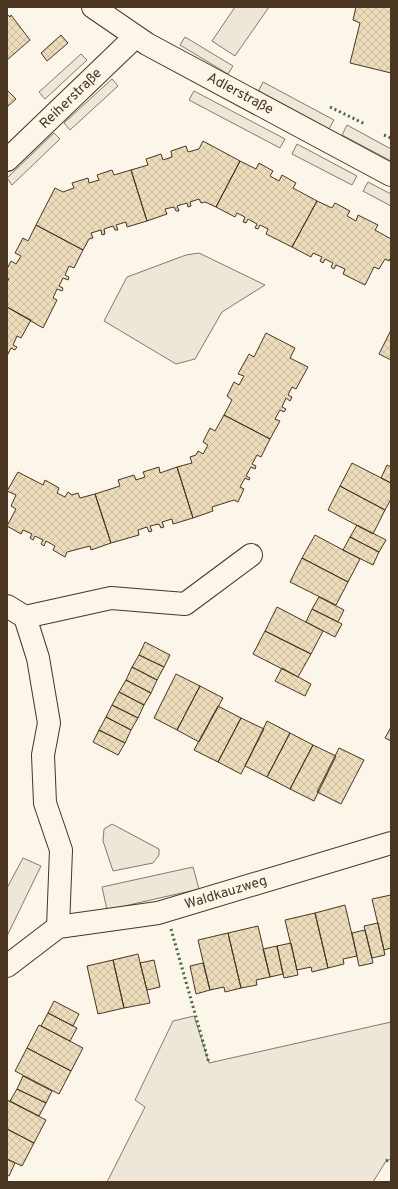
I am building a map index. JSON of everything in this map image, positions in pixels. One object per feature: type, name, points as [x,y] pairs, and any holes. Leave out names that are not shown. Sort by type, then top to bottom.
[{"type":"street","name":"Adlerstraße","points":[[93,7],[135,37],[391,176]]},
{"type":"street","name":"Reiherstraße","points":[[7,160],[135,37]]},
{"type":"street","points":[[58,927],[62,850],[44,803],[42,755],[49,723],[38,658],[16,612],[111,598],[185,604],[251,555]]},
{"type":"street","name":"Waldkauzweg","points":[[7,966],[58,927],[158,913],[391,843]]},
{"type":"shaded area","points":[[235,7],[269,7],[235,56],[212,41]]},
{"type":"shaded area","points":[[185,37],[233,66],[228,74],[180,45]]},
{"type":"shaded area","points":[[81,54],[87,60],[45,99],[39,92]]},
{"type":"shaded area","points":[[112,79],[118,86],[70,130],[64,123]]},
{"type":"shaded area","points":[[263,82],[334,120],[329,129],[258,92]]},
{"type":"shaded area","points":[[194,91],[285,139],[280,148],[189,100]]},
{"type":"shaded area","points":[[347,125],[391,149],[391,161],[342,135]]},
{"type":"shaded area","points":[[54,133],[60,139],[12,185],[7,178]]},
{"type":"shaded area","points":[[297,144],[357,176],[352,185],[292,154]]},
{"type":"shaded area","points":[[368,182],[391,194],[391,206],[363,191]]},
{"type":"shaded area","points":[[199,253],[265,285],[222,312],[195,359],[176,364],[104,321],[127,277],[186,255]]},
{"type":"shaded area","points":[[112,824],[159,849],[159,855],[153,863],[113,871],[103,841],[104,829]]},
{"type":"shaded area","points":[[23,858],[41,866],[7,936],[7,888]]},
{"type":"shaded area","points":[[193,867],[199,889],[107,910],[102,887]]},
{"type":"shaded area","points":[[194,1016],[209,1063],[391,1022],[391,1159],[386,1161],[373,1182],[107,1182],[145,1107],[135,1100],[173,1021]]},
{"type":"building","points":[[356,7],[391,7],[391,73],[350,63],[360,23],[353,20]]},
{"type":"building","points":[[7,14],[10,17],[11,15],[30,40],[7,60]]},
{"type":"building","points":[[61,35],[68,43],[47,61],[41,53]]},
{"type":"building","points":[[7,90],[16,99],[7,107]]},
{"type":"building","points":[[203,141],[240,161],[216,207],[205,202],[201,203],[199,199],[190,202],[191,206],[188,207],[187,203],[177,206],[179,211],[176,211],[174,207],[165,209],[167,214],[147,221],[131,170],[148,165],[146,159],[161,154],[163,160],[172,157],[171,151],[186,146],[188,152],[199,149]]},
{"type":"building","points":[[240,161],[256,169],[259,163],[273,171],[270,176],[279,181],[282,175],[296,183],[293,188],[317,201],[292,247],[266,234],[268,229],[260,225],[258,229],[255,228],[257,224],[248,219],[246,223],[243,222],[245,217],[237,213],[235,217],[216,207]]},
{"type":"building","points":[[112,170],[114,175],[131,170],[147,221],[127,227],[126,222],[116,225],[118,230],[115,230],[113,226],[104,229],[105,234],[102,235],[101,230],[91,233],[93,238],[89,239],[83,250],[36,225],[55,188],[63,192],[74,188],[72,183],[88,178],[89,183],[99,180],[97,175]]},
{"type":"building","points":[[317,201],[332,208],[335,203],[350,211],[347,216],[356,221],[358,215],[378,225],[375,230],[391,239],[391,257],[389,261],[385,259],[379,269],[374,267],[365,285],[343,274],[345,269],[336,265],[334,269],[331,267],[333,263],[325,259],[323,263],[320,261],[322,257],[313,253],[311,257],[292,247]]},
{"type":"building","points":[[36,225],[83,250],[74,268],[69,266],[65,275],[69,277],[68,280],[63,278],[59,286],[63,288],[62,291],[57,289],[53,298],[57,300],[43,328],[7,307],[7,282],[9,279],[7,278],[7,269],[11,261],[16,264],[21,256],[15,253],[23,238],[28,241]]},
{"type":"building","points":[[7,307],[31,320],[21,338],[17,336],[13,345],[17,347],[15,350],[11,348],[7,356]]},
{"type":"building","points":[[391,330],[391,360],[379,354]]},
{"type":"building","points":[[266,333],[295,348],[290,358],[308,367],[296,389],[292,387],[288,395],[292,397],[290,401],[286,398],[282,407],[286,409],[284,412],[280,410],[275,419],[280,421],[270,439],[224,415],[232,400],[227,396],[234,382],[239,385],[244,376],[238,374],[249,354],[254,357]]},
{"type":"building","points":[[224,415],[270,439],[261,457],[257,455],[252,464],[256,466],[255,469],[251,467],[246,476],[250,478],[249,480],[245,478],[240,487],[244,489],[238,502],[234,500],[212,507],[213,511],[193,518],[177,467],[192,463],[190,457],[196,455],[198,451],[203,454],[208,445],[203,442],[210,428],[215,431]]},
{"type":"building","points":[[352,463],[391,483],[391,499],[385,510],[340,486]]},
{"type":"building","points":[[387,465],[391,467],[391,483],[381,478]]},
{"type":"building","points":[[159,467],[160,473],[177,467],[193,518],[173,524],[172,519],[162,522],[164,527],[161,528],[159,524],[150,526],[152,531],[149,532],[147,527],[138,530],[139,535],[111,543],[95,494],[120,486],[118,480],[134,475],[136,480],[145,477],[143,472]]},
{"type":"building","points":[[18,472],[43,485],[45,480],[59,488],[57,493],[65,497],[68,492],[72,495],[78,493],[80,498],[95,494],[111,543],[91,550],[90,546],[67,552],[65,557],[53,550],[55,546],[46,541],[44,546],[41,544],[43,540],[35,536],[33,540],[30,538],[32,534],[23,530],[21,534],[7,526],[16,509],[11,506],[16,495],[7,491]]},
{"type":"building","points":[[340,486],[385,510],[373,534],[328,510]]},
{"type":"building","points":[[357,525],[386,540],[379,552],[350,537]]},
{"type":"building","points":[[315,535],[360,559],[348,582],[302,558]]},
{"type":"building","points":[[350,537],[379,552],[373,565],[343,550]]},
{"type":"building","points":[[302,558],[348,582],[336,605],[290,582]]},
{"type":"building","points":[[319,597],[344,610],[338,622],[312,609]]},
{"type":"building","points":[[277,607],[323,631],[311,654],[265,631]]},
{"type":"building","points":[[312,609],[342,624],[335,637],[306,622]]},
{"type":"building","points":[[265,631],[311,654],[298,677],[253,654]]},
{"type":"building","points":[[145,642],[170,655],[164,667],[139,655]]},
{"type":"building","points":[[139,655],[164,667],[157,680],[132,667]]},
{"type":"building","points":[[132,667],[157,680],[151,693],[126,680]]},
{"type":"building","points":[[282,668],[311,684],[305,696],[275,681]]},
{"type":"building","points":[[176,674],[200,686],[177,730],[154,718]]},
{"type":"building","points":[[126,680],[151,693],[144,705],[119,692]]},
{"type":"building","points":[[200,686],[223,698],[199,742],[177,730]]},
{"type":"building","points":[[119,692],[144,705],[138,718],[112,705]]},
{"type":"building","points":[[112,705],[138,718],[131,730],[106,717]]},
{"type":"building","points":[[218,706],[241,718],[218,762],[194,750]]},
{"type":"building","points":[[106,717],[131,730],[125,743],[99,730]]},
{"type":"building","points":[[241,718],[264,729],[241,774],[218,762]]},
{"type":"building","points":[[267,721],[290,733],[267,777],[245,766]]},
{"type":"building","points":[[391,727],[391,741],[385,738]]},
{"type":"building","points":[[99,730],[125,743],[118,755],[93,742]]},
{"type":"building","points":[[290,733],[313,745],[290,789],[267,777]]},
{"type":"building","points":[[313,745],[336,756],[314,801],[290,789]]},
{"type":"building","points":[[339,748],[364,760],[341,804],[317,792]]},
{"type":"building","points":[[391,895],[391,948],[384,950],[372,899]]},
{"type":"building","points":[[345,905],[357,956],[343,959],[344,964],[328,968],[315,913]]},
{"type":"building","points":[[315,913],[328,968],[312,972],[311,967],[297,970],[285,920]]},
{"type":"building","points":[[378,923],[385,955],[372,958],[364,926]]},
{"type":"building","points":[[258,926],[270,977],[256,980],[257,985],[241,988],[228,933]]},
{"type":"building","points":[[365,930],[373,963],[359,966],[352,933]]},
{"type":"building","points":[[228,933],[241,988],[225,992],[224,987],[210,990],[198,940]]},
{"type":"building","points":[[291,943],[298,975],[284,978],[277,946]]},
{"type":"building","points":[[277,946],[283,974],[270,977],[263,949]]},
{"type":"building","points":[[138,954],[150,1003],[124,1008],[113,960]]},
{"type":"building","points":[[113,960],[124,1008],[98,1014],[87,966]]},
{"type":"building","points":[[154,960],[160,987],[147,990],[140,963]]},
{"type":"building","points":[[203,963],[210,990],[196,994],[190,966]]},
{"type":"building","points":[[54,1001],[79,1014],[73,1026],[48,1013]]},
{"type":"building","points":[[48,1013],[77,1028],[70,1041],[41,1026]]},
{"type":"building","points":[[39,1025],[83,1048],[71,1071],[27,1048]]},
{"type":"building","points":[[27,1048],[71,1071],[59,1094],[15,1071]]},
{"type":"building","points":[[23,1076],[52,1091],[46,1103],[17,1089]]},
{"type":"building","points":[[17,1089],[46,1103],[39,1116],[10,1101]]},
{"type":"building","points":[[7,1100],[46,1120],[34,1143],[7,1129]]},
{"type":"building","points":[[7,1129],[34,1143],[22,1166],[7,1159]]},
{"type":"building","points":[[7,1159],[15,1163],[9,1176],[7,1175]]},
{"type":"hedge","points":[[330,107],[365,124]]},
{"type":"hedge","points":[[384,135],[391,138]]},
{"type":"hedge","points":[[171,929],[209,1063]]},
{"type":"hedge","points":[[386,1161],[391,1159]]}]
